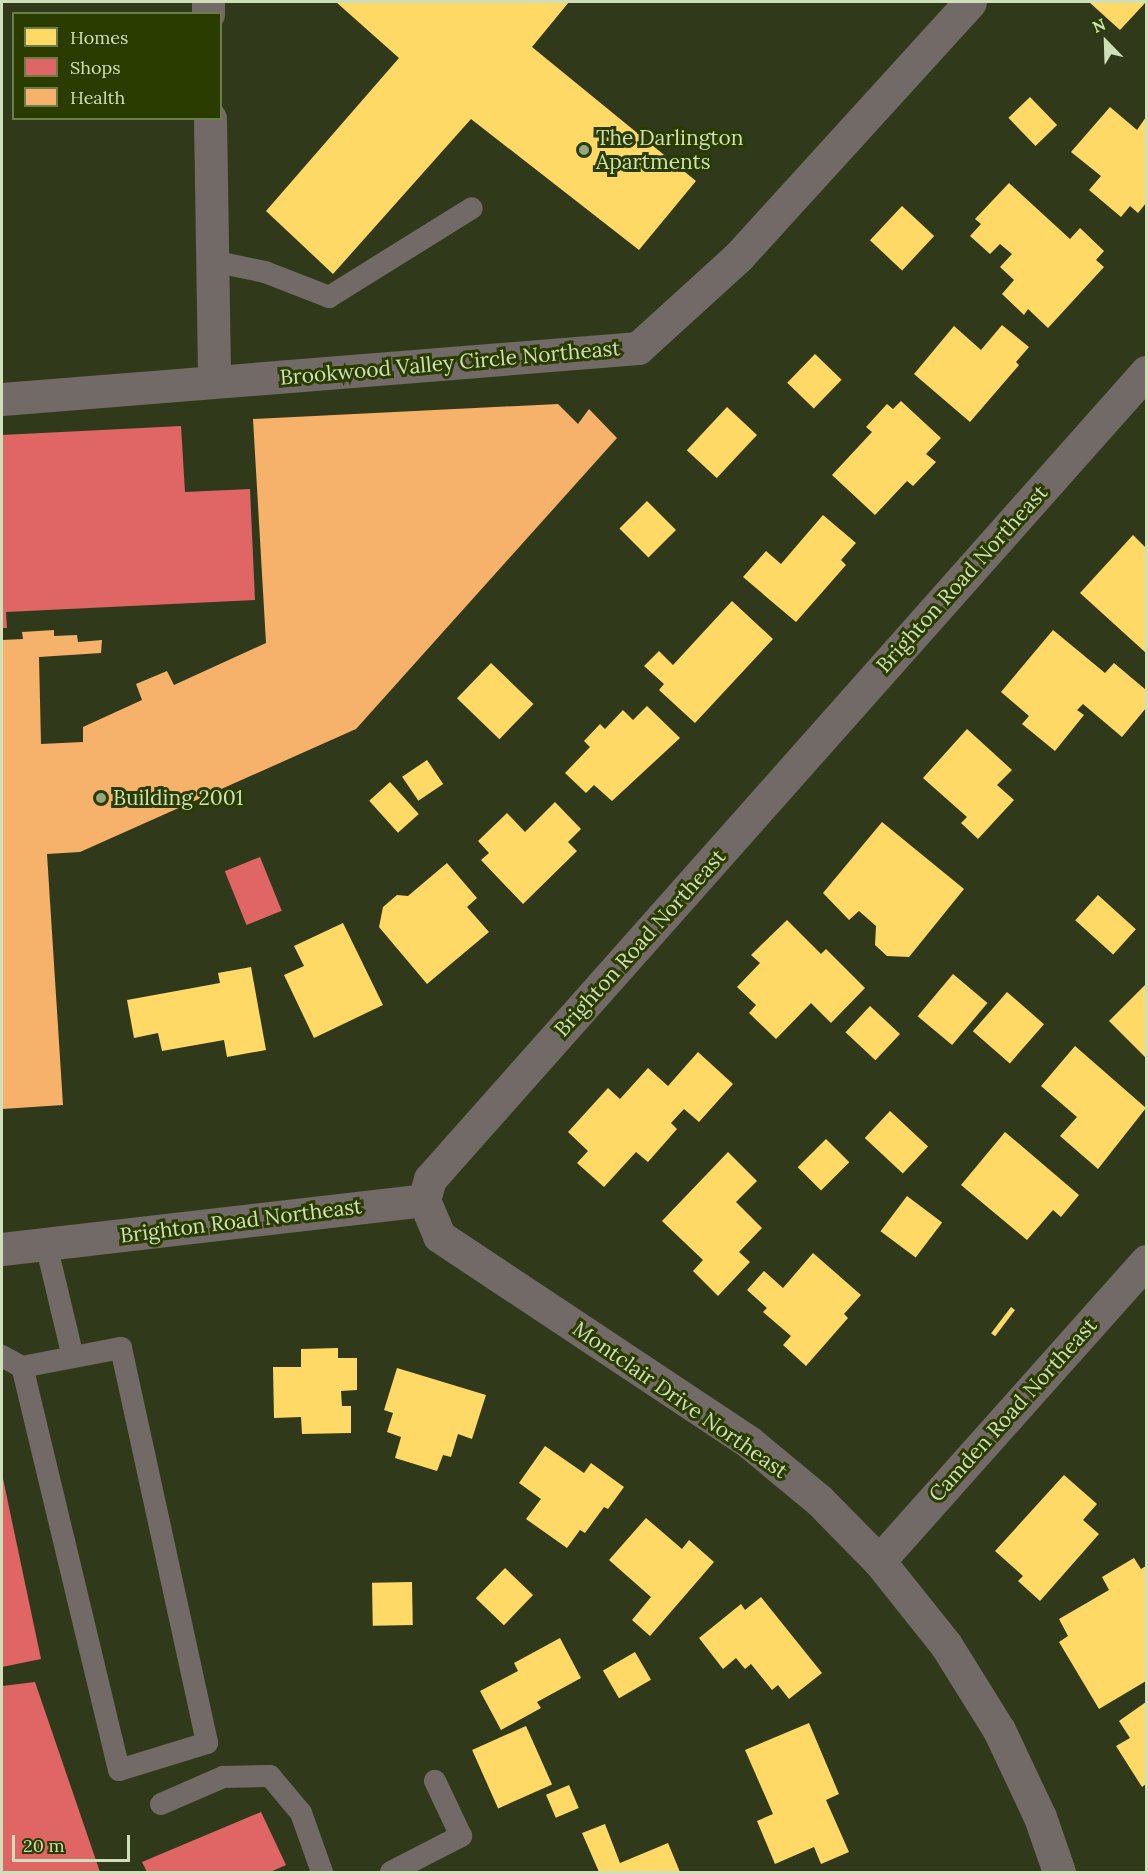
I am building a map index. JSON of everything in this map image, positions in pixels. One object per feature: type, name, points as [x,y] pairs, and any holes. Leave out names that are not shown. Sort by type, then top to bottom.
[{"type":"street","name":"Brookwood Valley Circle Northeast","points":[[2,399],[638,348],[739,256],[970,2]]},
{"type":"street","points":[[210,120],[214,381]]},
{"type":"street","name":"Brighton Road Northeast","points":[[2,1249],[424,1200],[430,1179],[1146,372]]},
{"type":"street","name":"Montclair Drive Northeast","points":[[424,1200],[439,1236],[750,1443],[819,1500],[879,1561],[946,1645],[999,1730],[1040,1817],[1059,1872]]},
{"type":"street","name":"Camden Road Northeast","points":[[879,1561],[1146,1260]]},
{"type":"lane","points":[[212,261],[265,272],[329,297],[472,208]]},
{"type":"lane","points":[[46,1244],[73,1356]]},
{"type":"lane","points":[[2,1356],[22,1367],[121,1348],[207,1743],[119,1770],[22,1367]]},
{"type":"lane","points":[[161,1804],[223,1777],[270,1776],[301,1813],[322,1872]]},
{"type":"lane","points":[[391,1872],[461,1836],[435,1781]]},
{"type":"building: Homes","name":"The Darlington Apartments","points":[[336,2],[569,2],[532,47],[696,181],[639,250],[471,119],[333,274],[266,211],[399,58]]},
{"type":"building: Homes","points":[[1089,2],[1146,2],[1120,30]]},
{"type":"building: Homes","points":[[1030,97],[1057,125],[1036,146],[1008,118]]},
{"type":"building: Homes","points":[[1110,107],[1137,130],[1146,117],[1146,203],[1138,213],[1130,206],[1121,217],[1089,190],[1101,176],[1071,152]]},
{"type":"building: Homes","points":[[1009,183],[1070,239],[1080,228],[1104,251],[1096,260],[1104,267],[1048,328],[1028,309],[1024,315],[1002,294],[1014,280],[1000,267],[1012,254],[1000,244],[990,254],[970,236],[981,224],[975,219]]},
{"type":"building: Homes","points":[[902,206],[934,236],[902,270],[870,240]]},
{"type":"building: Homes","points":[[1002,325],[1029,347],[1016,362],[1019,365],[970,422],[914,374],[954,326],[981,350]]},
{"type":"building: Homes","points":[[815,354],[842,380],[814,408],[787,383]]},
{"type":"building: Homes","points":[[901,401],[941,438],[926,454],[936,462],[913,486],[907,481],[875,515],[832,475],[872,432],[866,427],[887,404],[893,409]]},
{"type":"building: Homes","points":[[727,407],[757,435],[717,478],[687,450]]},
{"type":"building: Homes","points":[[647,501],[676,530],[648,558],[619,529]]},
{"type":"building: Homes","points":[[823,515],[856,543],[841,560],[846,565],[796,622],[743,577],[766,551],[781,564]]},
{"type":"building: Homes","points":[[1133,535],[1146,548],[1146,653],[1080,593]]},
{"type":"building: Homes","points":[[732,601],[773,639],[695,723],[659,690],[664,684],[644,666],[659,651],[673,665]]},
{"type":"building: Homes","points":[[1053,630],[1105,673],[1114,663],[1146,690],[1146,708],[1122,737],[1083,704],[1077,710],[1084,715],[1055,751],[1022,724],[1029,716],[1001,692]]},
{"type":"building: Homes","points":[[491,663],[533,704],[499,739],[457,698]]},
{"type":"building: Homes","points":[[647,706],[680,738],[612,801],[594,785],[586,793],[565,773],[590,747],[584,741],[600,724],[605,729],[623,710],[633,720]]},
{"type":"building: Homes","points":[[967,729],[1012,770],[997,785],[1014,800],[978,839],[961,823],[967,817],[923,778]]},
{"type":"building: Homes","points":[[427,760],[443,784],[418,801],[402,777]]},
{"type":"building: Homes","points":[[390,782],[419,814],[398,833],[369,801]]},
{"type":"building: Homes","points":[[555,802],[581,829],[568,842],[577,851],[523,904],[481,860],[489,853],[478,841],[507,813],[525,832]]},
{"type":"building: Homes","points":[[882,822],[964,889],[909,957],[887,956],[875,945],[876,926],[859,911],[849,920],[823,893]]},
{"type":"building: Homes","points":[[447,863],[477,898],[467,907],[489,932],[427,984],[379,927],[383,907],[397,895],[408,896]]},
{"type":"building: Homes","points":[[1098,895],[1136,929],[1113,954],[1075,920]]},
{"type":"building: Homes","points":[[787,920],[821,954],[826,949],[865,988],[831,1023],[811,1003],[776,1039],[749,1013],[756,1005],[737,987],[760,963],[751,955]]},
{"type":"building: Homes","points":[[343,923],[383,1005],[314,1038],[284,975],[304,966],[294,946]]},
{"type":"building: Homes","points":[[251,967],[266,1050],[227,1057],[224,1040],[162,1051],[158,1033],[134,1038],[127,1000],[220,983],[218,973]]},
{"type":"building: Homes","points":[[953,974],[987,1003],[952,1045],[918,1016]]},
{"type":"building: Homes","points":[[1146,984],[1146,1058],[1109,1021]]},
{"type":"building: Homes","points":[[1007,992],[1044,1024],[1010,1063],[973,1031]]},
{"type":"building: Homes","points":[[870,1006],[900,1034],[875,1060],[845,1032]]},
{"type":"building: Homes","points":[[1075,1046],[1146,1108],[1098,1169],[1060,1136],[1077,1117],[1041,1086]]},
{"type":"building: Homes","points":[[698,1052],[733,1084],[699,1122],[684,1109],[671,1123],[677,1129],[648,1162],[636,1152],[604,1187],[577,1163],[588,1151],[568,1132],[608,1088],[620,1099],[648,1068],[668,1086]]},
{"type":"building: Homes","points":[[890,1111],[928,1146],[903,1174],[865,1138]]},
{"type":"building: Homes","points":[[1005,1132],[1079,1195],[1061,1217],[1053,1210],[1027,1240],[961,1185]]},
{"type":"building: Homes","points":[[826,1139],[849,1162],[821,1191],[798,1167]]},
{"type":"building: Homes","points":[[728,1152],[757,1181],[736,1202],[762,1228],[739,1252],[750,1262],[718,1296],[693,1271],[703,1260],[662,1221]]},
{"type":"building: Homes","points":[[907,1196],[942,1222],[916,1258],[881,1231]]},
{"type":"building: Homes","points":[[813,1253],[861,1295],[844,1314],[848,1318],[806,1366],[783,1345],[791,1336],[763,1312],[767,1308],[747,1290],[764,1271],[783,1288]]},
{"type":"building: Homes","points":[[1011,1307],[1015,1310],[995,1336],[991,1333]]},
{"type":"building: Homes","points":[[338,1348],[338,1358],[357,1358],[357,1390],[341,1391],[342,1406],[351,1406],[351,1433],[302,1434],[301,1417],[274,1418],[273,1367],[301,1367],[301,1349]]},
{"type":"building: Homes","points":[[397,1368],[486,1395],[472,1439],[458,1434],[451,1457],[443,1455],[437,1471],[395,1458],[401,1437],[387,1432],[393,1413],[384,1410]]},
{"type":"building: Homes","points":[[545,1446],[584,1473],[591,1463],[624,1487],[608,1509],[604,1507],[585,1533],[580,1530],[567,1548],[526,1519],[541,1499],[519,1483]]},
{"type":"building: Homes","points":[[1064,1475],[1097,1504],[1083,1520],[1099,1534],[1040,1601],[1018,1581],[1023,1576],[995,1551]]},
{"type":"building: Homes","points":[[646,1518],[682,1549],[689,1540],[714,1562],[650,1636],[632,1620],[651,1597],[609,1560]]},
{"type":"building: Homes","points":[[1134,1558],[1141,1569],[1146,1566],[1146,1681],[1099,1709],[1059,1642],[1068,1636],[1059,1619],[1109,1590],[1102,1577]]},
{"type":"building: Homes","points":[[505,1568],[533,1595],[504,1625],[476,1598]]},
{"type":"building: Homes","points":[[412,1582],[413,1625],[373,1626],[372,1583]]},
{"type":"building: Homes","points":[[761,1597],[822,1673],[789,1699],[778,1685],[772,1690],[751,1664],[745,1669],[736,1658],[723,1669],[699,1638],[741,1604],[745,1610]]},
{"type":"building: Homes","points":[[560,1638],[581,1678],[537,1702],[541,1708],[501,1730],[480,1691],[518,1671],[514,1663]]},
{"type":"building: Homes","points":[[635,1652],[651,1680],[619,1698],[603,1670]]},
{"type":"building: Homes","points":[[1146,1702],[1146,1784],[1142,1787],[1116,1746],[1130,1738],[1119,1721]]},
{"type":"building: Homes","points":[[809,1723],[839,1794],[826,1800],[849,1852],[821,1864],[814,1847],[775,1864],[757,1821],[773,1814],[745,1750]]},
{"type":"building: Homes","points":[[526,1726],[552,1784],[498,1808],[472,1750]]},
{"type":"building: Homes","points":[[569,1785],[579,1808],[556,1818],[546,1795]]},
{"type":"building: Homes","points":[[605,1824],[620,1863],[668,1843],[680,1872],[599,1872],[582,1833]]},
{"type":"building: Shops","points":[[181,426],[185,492],[250,489],[255,600],[6,612],[7,628],[2,628],[2,435]]},
{"type":"building: Shops","points":[[260,857],[282,911],[246,925],[225,871]]},
{"type":"building: Shops","points":[[2,1474],[41,1659],[2,1667]]},
{"type":"building: Shops","points":[[35,1682],[100,1872],[2,1872],[2,1686]]},
{"type":"building: Shops","points":[[261,1812],[286,1865],[270,1872],[147,1872],[142,1862]]},
{"type":"building: Health","name":"Building 2001","points":[[558,404],[578,424],[589,409],[617,438],[356,729],[80,852],[47,854],[63,1105],[2,1109],[2,640],[23,639],[22,632],[54,630],[54,636],[77,635],[78,642],[102,640],[101,653],[39,657],[41,744],[83,742],[83,727],[142,700],[136,684],[167,671],[174,685],[266,643],[253,419]]},
{"type":"place","name":"The Darlington Apartments","points":[[584,150]]},
{"type":"place","name":"Building 2001","points":[[101,798]]}]
